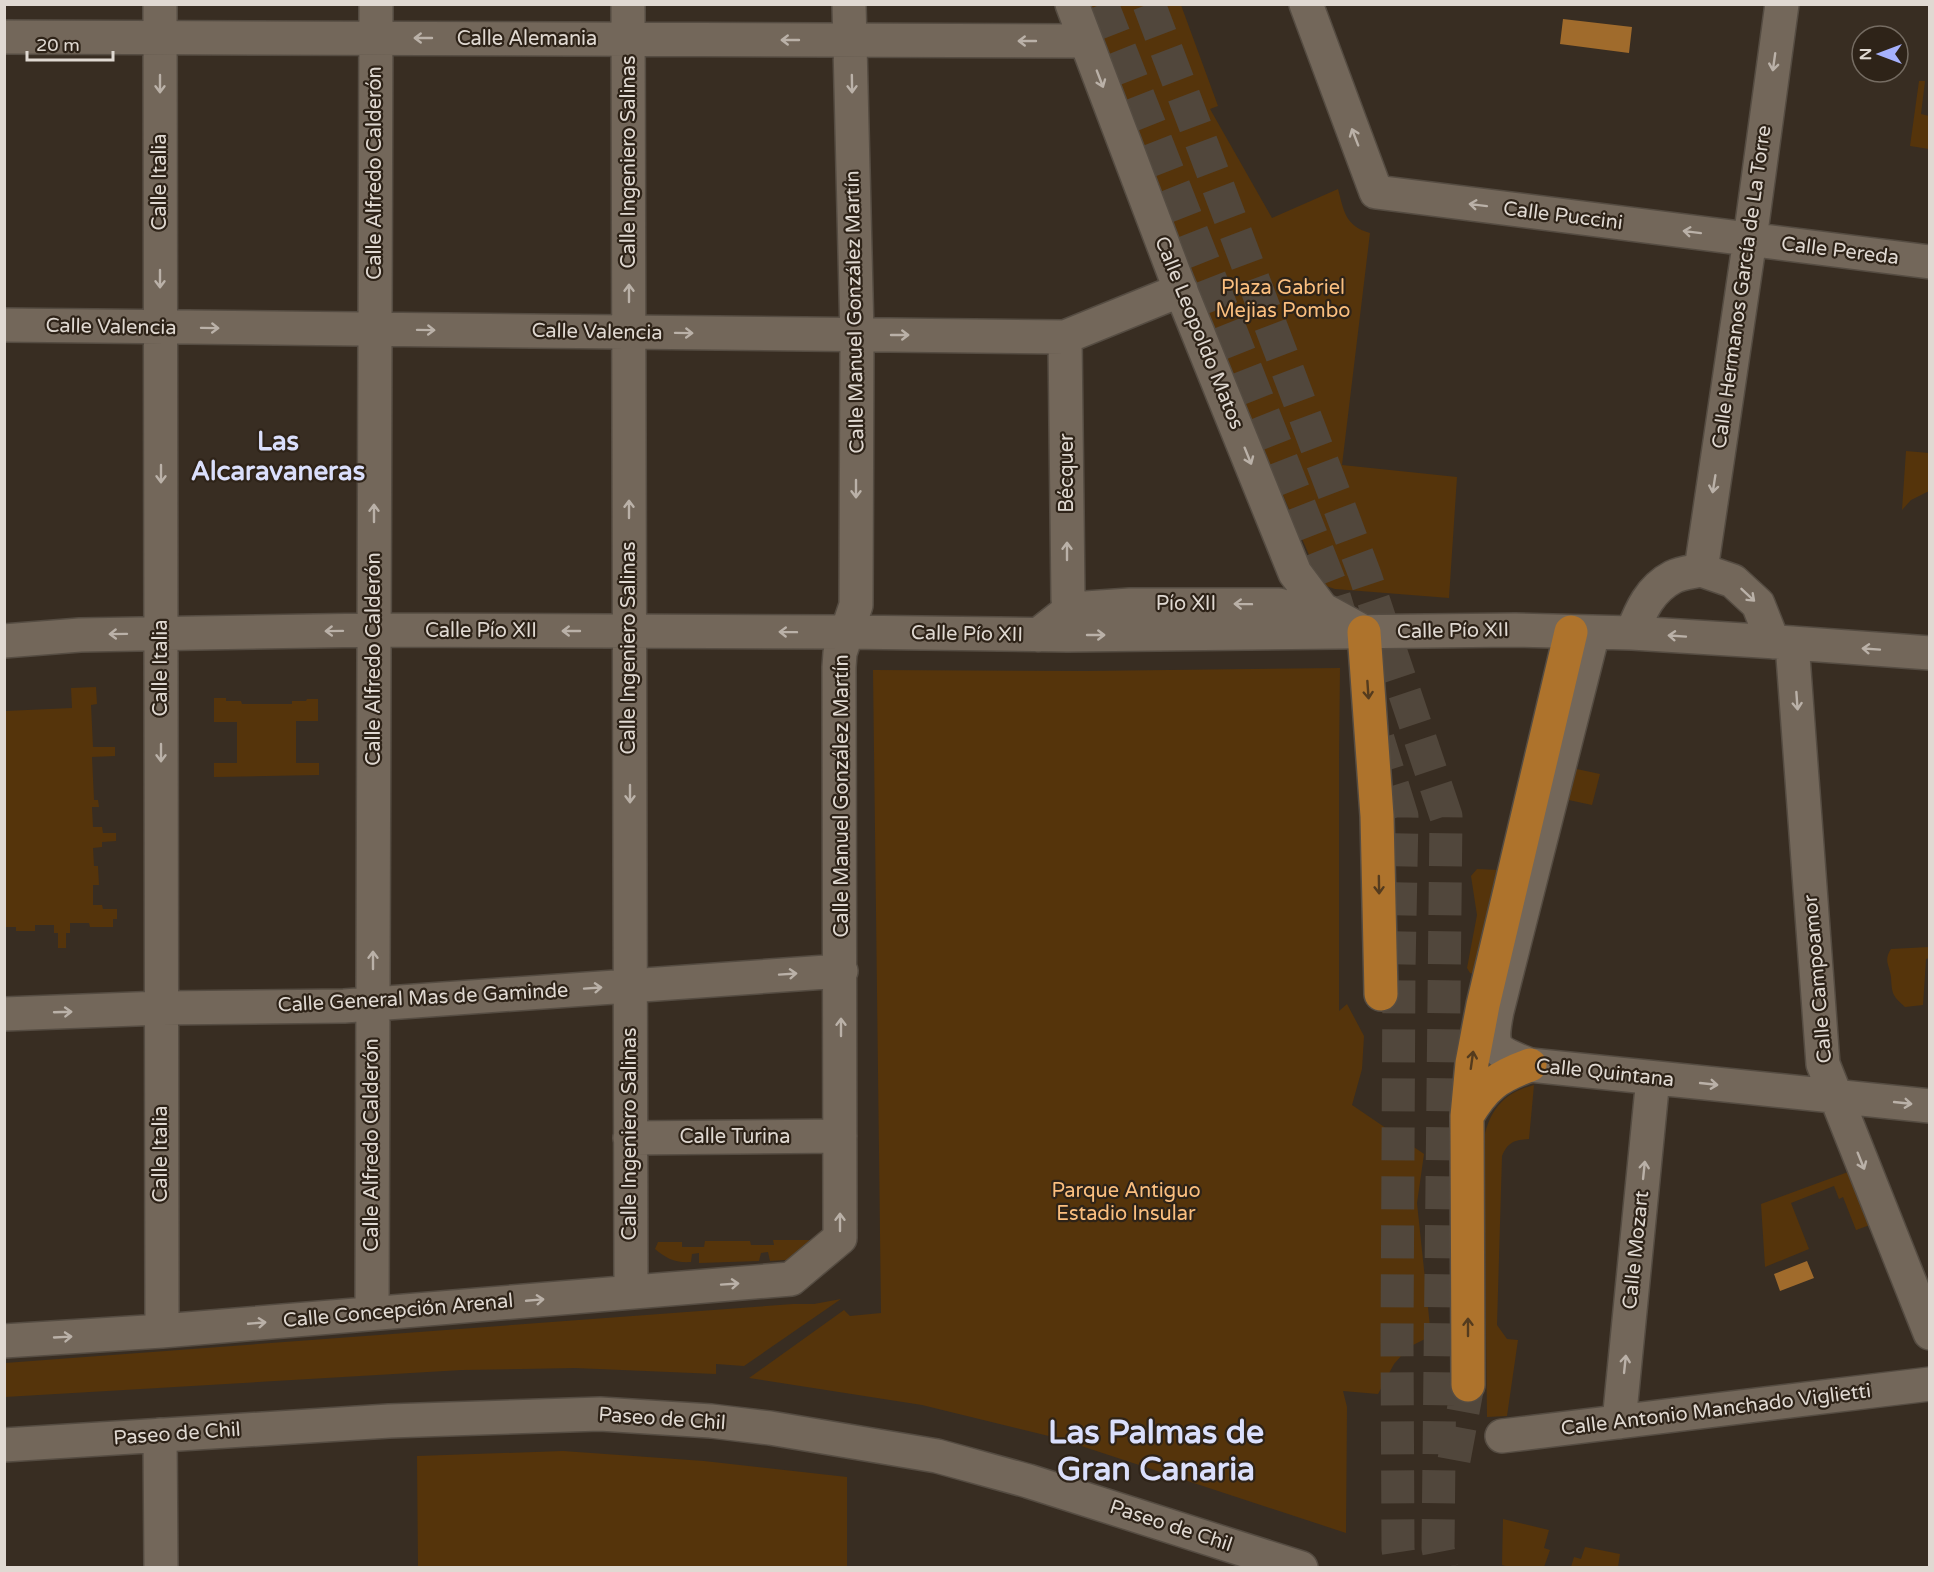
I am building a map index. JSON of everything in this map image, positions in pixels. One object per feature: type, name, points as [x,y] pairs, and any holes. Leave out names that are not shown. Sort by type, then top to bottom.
[{"type":"highway","points":[[1350,632],[1377,816],[1381,994]]},
{"type":"highway","points":[[1468,1385],[1467,1116],[1472,1063],[1483,1005],[1582,632]]},
{"type":"highway","points":[[1467,1116],[1476,1101],[1496,1080],[1504,1074],[1530,1065]]},
{"type":"street","name":"Calle Italia","points":[[160,4],[162,1331]]},
{"type":"street","name":"Calle Alfredo Calderón","points":[[372,1313],[376,4]]},
{"type":"street","name":"Calle Ingeniero Salinas","points":[[628,4],[631,1292]]},
{"type":"street","name":"Calle Manuel González Martín","points":[[791,1279],[840,1238],[839,667],[840,653],[856,604],[857,335],[849,4]]},
{"type":"street","name":"Calle Leopoldo Matos","points":[[1072,4],[1181,290],[1295,573],[1322,609],[1350,632]]},
{"type":"street","name":"Calle Puccini","points":[[1306,4],[1376,192],[1750,239]]},
{"type":"street","name":"Calle Hermanos García de La Torre","points":[[1701,570],[1782,4]]},
{"type":"street","name":"Calle Alemania","points":[[4,37],[1086,41]]},
{"type":"street","name":"Calle Pereda","points":[[1750,239],[1929,262]]},
{"type":"street","name":"Calle Valencia","points":[[4,325],[1065,337],[1181,290]]},
{"type":"street","name":"Bécquer","points":[[1065,337],[1068,600],[1071,609]]},
{"type":"street","points":[[1632,633],[1641,608],[1653,593],[1674,576],[1701,570],[1733,581],[1758,604],[1783,642]]},
{"type":"street","points":[[1279,605],[1289,594],[1295,573]]},
{"type":"street","name":"Pío XII","points":[[1071,609],[1121,605],[1279,605],[1309,614],[1350,632]]},
{"type":"street","points":[[1038,635],[1071,609]]},
{"type":"street","name":"Calle Pío XII","points":[[4,641],[80,635],[374,630],[1038,635],[1582,632],[1783,642],[1929,653]]},
{"type":"street","name":"Calle Quintana","points":[[1582,632],[1493,1034],[1501,1054],[1530,1065],[1929,1106]]},
{"type":"street","name":"Calle Campoamor","points":[[1783,642],[1823,1064],[1929,1333]]},
{"type":"street","name":"Calle General Mas de Gaminde","points":[[4,1014],[373,1004],[841,971]]},
{"type":"street","name":"Calle Mozart","points":[[1619,1422],[1653,1078]]},
{"type":"street","name":"Calle Turina","points":[[630,1138],[840,1136]]},
{"type":"street","name":"Calle Concepción Arenal","points":[[4,1341],[162,1331],[791,1279]]},
{"type":"street","name":"Calle Antonio Manchado Viglietti","points":[[1502,1436],[1929,1384]]},
{"type":"street","name":"Paseo de Chil","points":[[4,1445],[389,1421],[600,1414],[711,1421],[770,1428],[937,1456],[1028,1481],[1301,1568]]},
{"type":"street","points":[[160,1435],[161,1568]]},
{"type":"green space","name":"Plaza Gabriel Mejias Pombo","points":[[1085,5],[1181,5],[1218,106],[1210,109],[1272,218],[1338,189],[1344,211],[1350,222],[1370,233],[1342,465],[1457,477],[1449,598],[1335,589],[1326,586],[1320,580],[1205,317]]},
{"type":"green space","points":[[1919,81],[1925,81],[1921,114],[1929,116],[1929,149],[1910,146]]},
{"type":"green space","points":[[1906,451],[1929,453],[1929,491],[1911,500],[1902,510]]},
{"type":"green space","name":"Parque Antiguo Estadio Insular","points":[[1340,668],[1339,1011],[1347,1004],[1364,1036],[1362,1069],[1352,1105],[1424,1154],[1417,1203],[1431,1336],[1409,1347],[1394,1364],[1378,1394],[1343,1391],[1347,1407],[1346,1533],[1057,1438],[922,1405],[749,1378],[844,1310],[850,1316],[881,1313],[873,670],[1086,671]]},
{"type":"green space","points":[[96,687],[97,704],[91,705],[93,747],[115,747],[115,756],[92,757],[94,800],[98,800],[99,807],[92,807],[93,827],[102,827],[103,833],[116,833],[116,841],[102,842],[102,847],[93,848],[94,866],[98,866],[99,885],[93,885],[93,905],[102,905],[103,909],[117,909],[117,919],[113,919],[113,927],[90,927],[89,923],[70,923],[70,933],[66,933],[66,948],[58,948],[58,933],[54,933],[54,925],[35,925],[35,931],[16,931],[16,927],[5,927],[5,711],[72,708],[71,688]]},
{"type":"green space","points":[[214,698],[241,701],[242,704],[292,704],[292,701],[318,699],[318,721],[296,721],[296,763],[319,763],[319,775],[214,777],[214,763],[237,763],[237,722],[214,722]]},
{"type":"green space","points":[[1572,768],[1600,774],[1592,805],[1564,799]]},
{"type":"green space","points":[[1477,869],[1499,870],[1473,974],[1467,968],[1477,915],[1471,876]]},
{"type":"green space","points":[[1929,947],[1923,1005],[1905,1007],[1892,991],[1887,960],[1889,953],[1891,949]]},
{"type":"green space","points":[[1534,1085],[1529,1139],[1512,1143],[1502,1156],[1497,1325],[1507,1339],[1518,1340],[1507,1416],[1487,1417],[1484,1139],[1490,1119],[1500,1104],[1515,1092]]},
{"type":"green space","points":[[1848,1172],[1870,1225],[1856,1230],[1843,1197],[1839,1199],[1834,1186],[1791,1203],[1809,1249],[1765,1267],[1761,1204]]},
{"type":"green space","points":[[773,1240],[812,1240],[813,1253],[787,1264],[785,1260],[770,1261],[768,1252],[761,1253],[759,1261],[699,1263],[699,1253],[692,1254],[691,1262],[680,1262],[667,1258],[655,1249],[658,1242],[682,1242],[682,1247],[704,1247],[705,1241],[750,1241],[751,1245],[774,1245]]},
{"type":"green space","points":[[841,1299],[744,1366],[716,1364],[716,1374],[575,1368],[462,1370],[5,1397],[5,1363],[814,1304]]},
{"type":"green space","points":[[563,1451],[704,1461],[847,1477],[847,1567],[418,1567],[417,1456]]},
{"type":"green space","points":[[1503,1519],[1549,1530],[1544,1548],[1550,1550],[1544,1567],[1502,1565]]},
{"type":"green space","points":[[1585,1547],[1620,1554],[1618,1567],[1571,1567],[1574,1557],[1581,1559]]},
{"type":"shaded area","points":[[1563,19],[1632,27],[1629,53],[1560,44]]},
{"type":"shaded area","points":[[1807,1261],[1814,1278],[1780,1291],[1774,1274]]},
{"type":"tunnel","points":[[1102,4],[1330,583],[1347,638]]},
{"type":"tunnel","points":[[1149,4],[1365,575],[1446,816],[1438,1548],[1442,1568]]},
{"type":"tunnel","points":[[1378,739],[1402,816],[1397,1340],[1398,1549],[1401,1568]]},
{"type":"tunnel","points":[[1454,1460],[1468,1385]]},
{"type":"district","name":"Las Alcaravaneras","points":[[278,456]]},
{"type":"district","name":"Las Palmas de Gran Canaria","points":[[1156,1452]]}]
